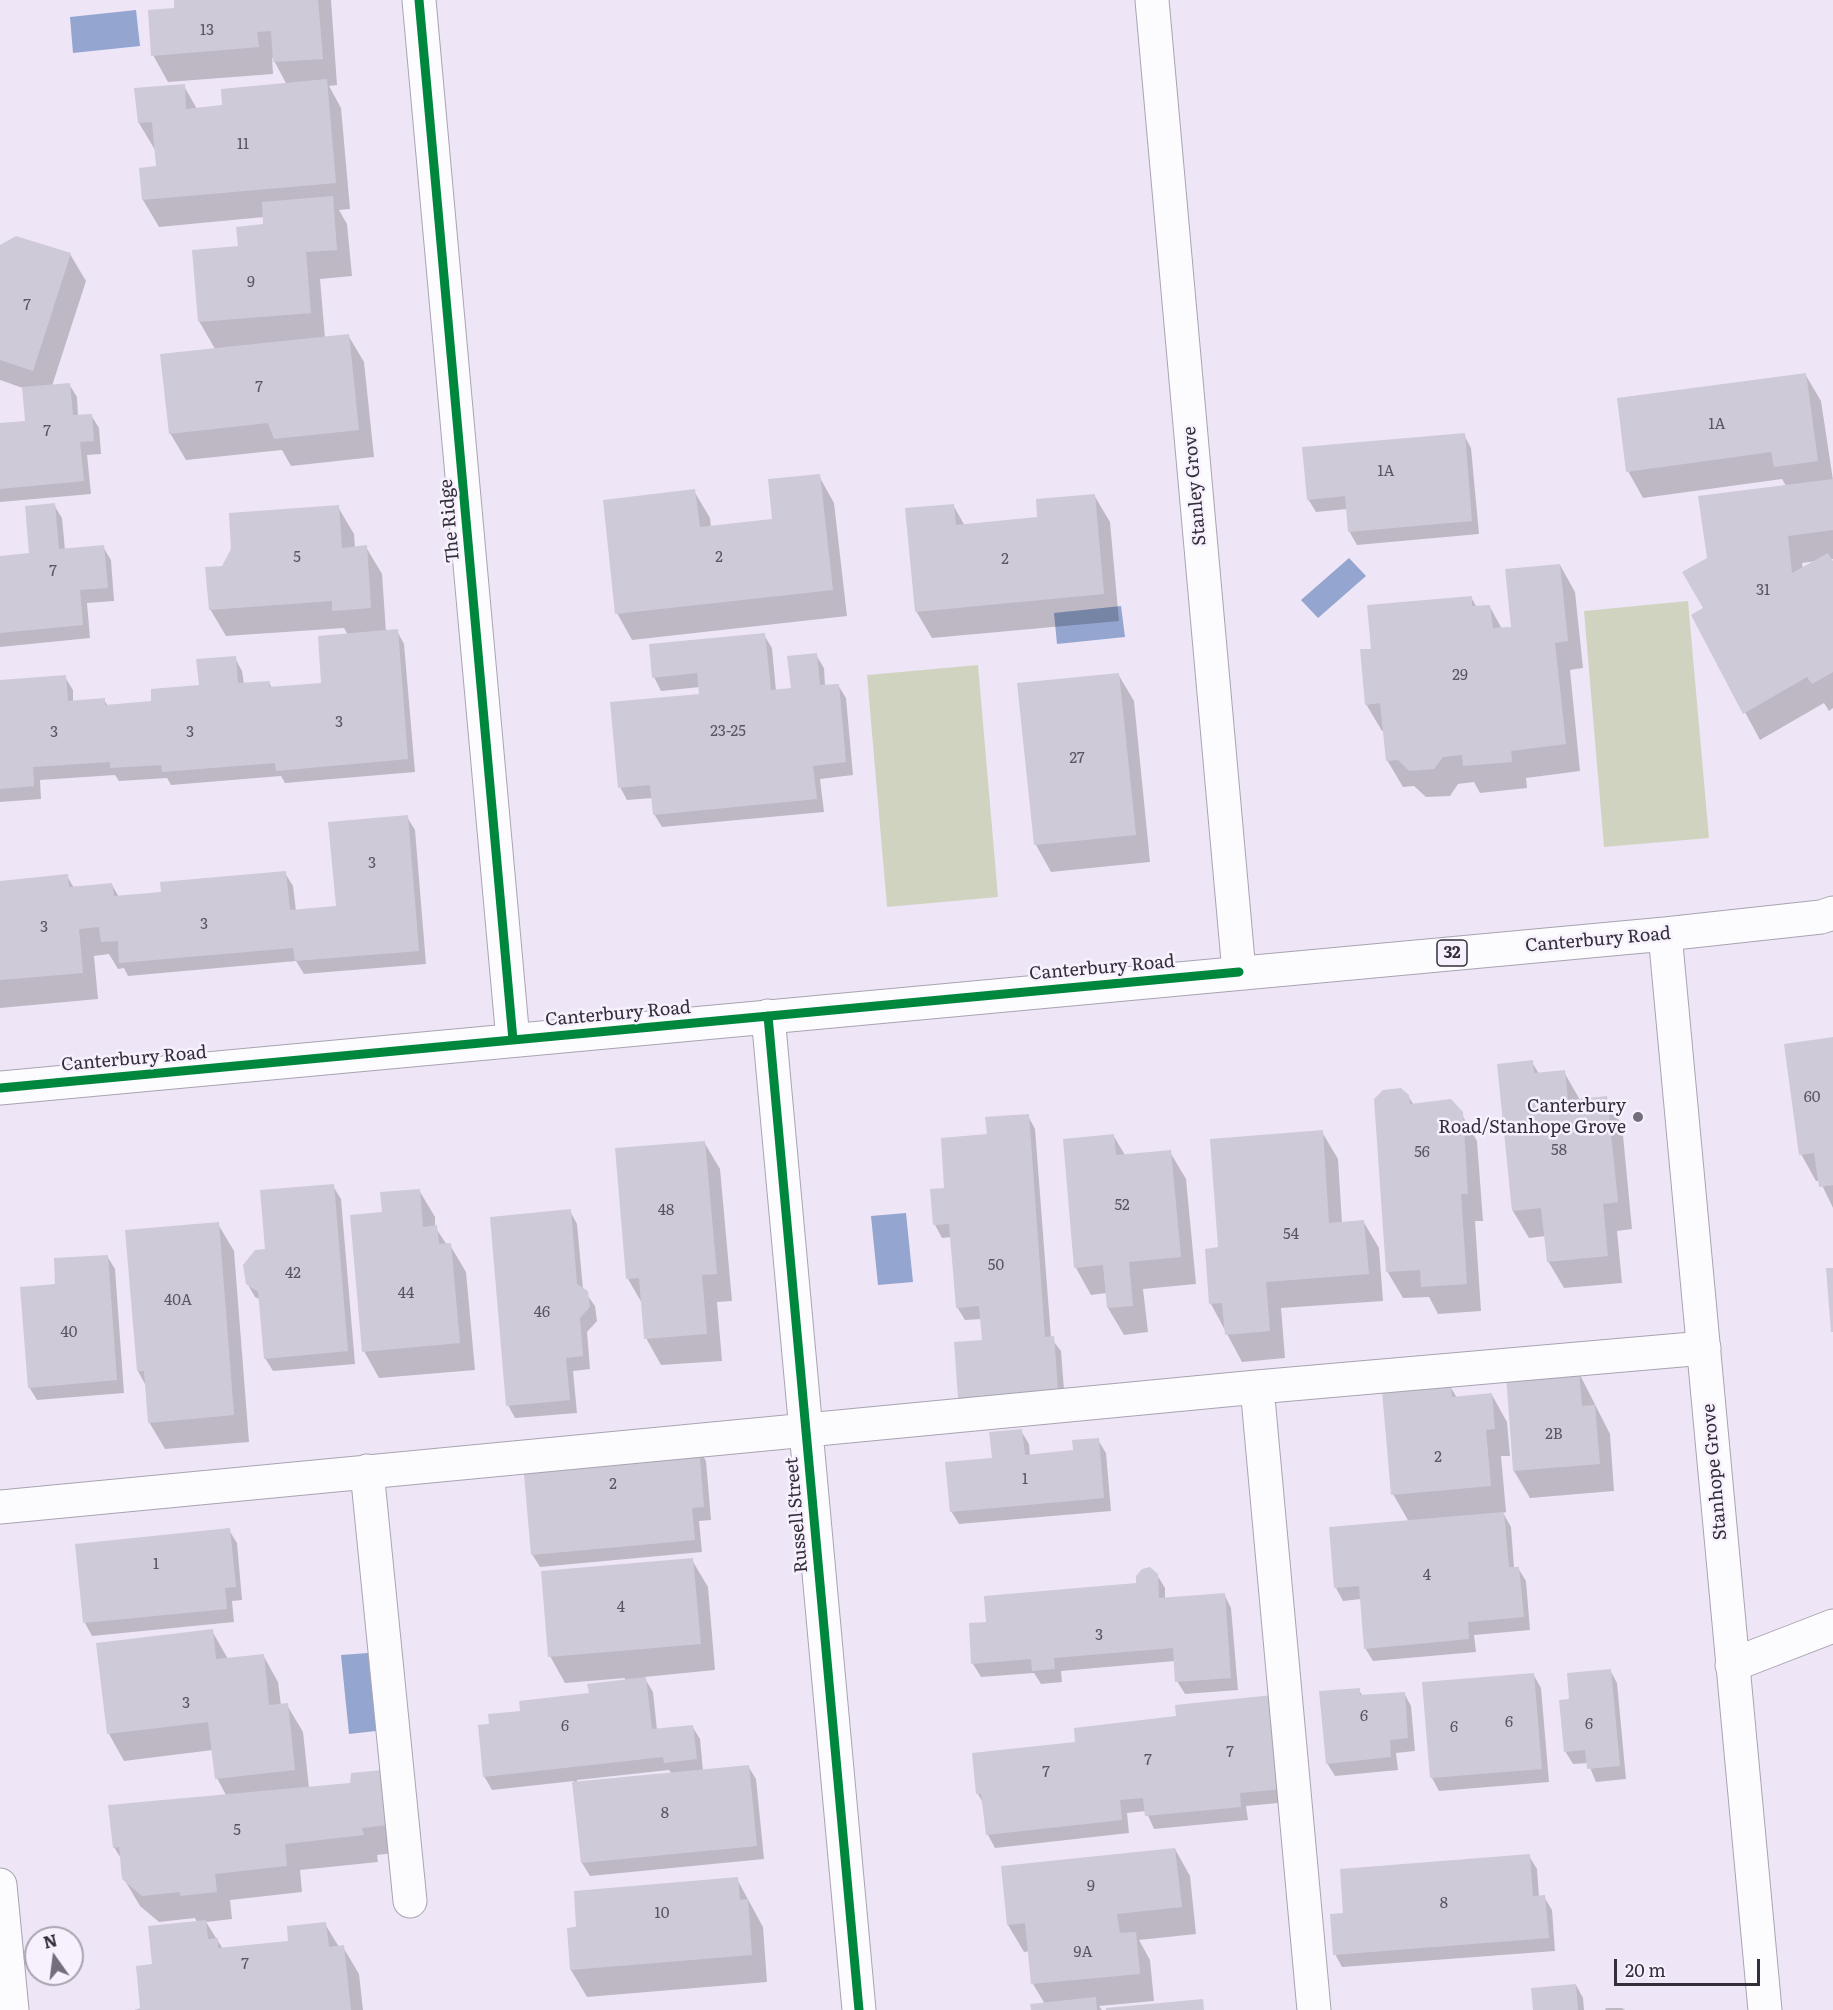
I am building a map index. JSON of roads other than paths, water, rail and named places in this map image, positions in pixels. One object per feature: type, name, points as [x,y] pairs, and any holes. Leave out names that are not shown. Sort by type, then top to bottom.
[{"type":"street","name":"The Ridge","points":[[419,0],[513,1040]]},
{"type":"street","name":"Stanley Grove","points":[[1152,0],[1239,972]]},
{"type":"street","name":"Canterbury Road","points":[[0,1088],[1665,934],[1833,913]]},
{"type":"street","name":"Stanhope Grove","points":[[1665,934],[1765,2010]]},
{"type":"street","name":"Russell Street","points":[[768,1016],[859,2010]]},
{"type":"street","points":[[0,1507],[806,1428],[1704,1348]]},
{"type":"street","points":[[1257,1387],[1314,2010]]},
{"type":"street","points":[[367,1471],[410,1901]]},
{"type":"street","points":[[1732,1665],[1833,1626]]},
{"type":"street","points":[[0,1885],[2,1931],[12,2010]]},
{"type":"water","points":[[136,10],[140,46],[73,53],[70,17]]},
{"type":"water","points":[[1349,558],[1366,576],[1318,618],[1301,600]]},
{"type":"water","points":[[1121,606],[1125,637],[1057,644],[1054,613]]},
{"type":"water","points":[[906,1213],[913,1282],[878,1285],[871,1216]]},
{"type":"water","points":[[368,1653],[376,1731],[349,1734],[341,1655]]},
{"type":"place","name":"Canterbury Road/Stanhope Grove","points":[[1638,1117]]}]
